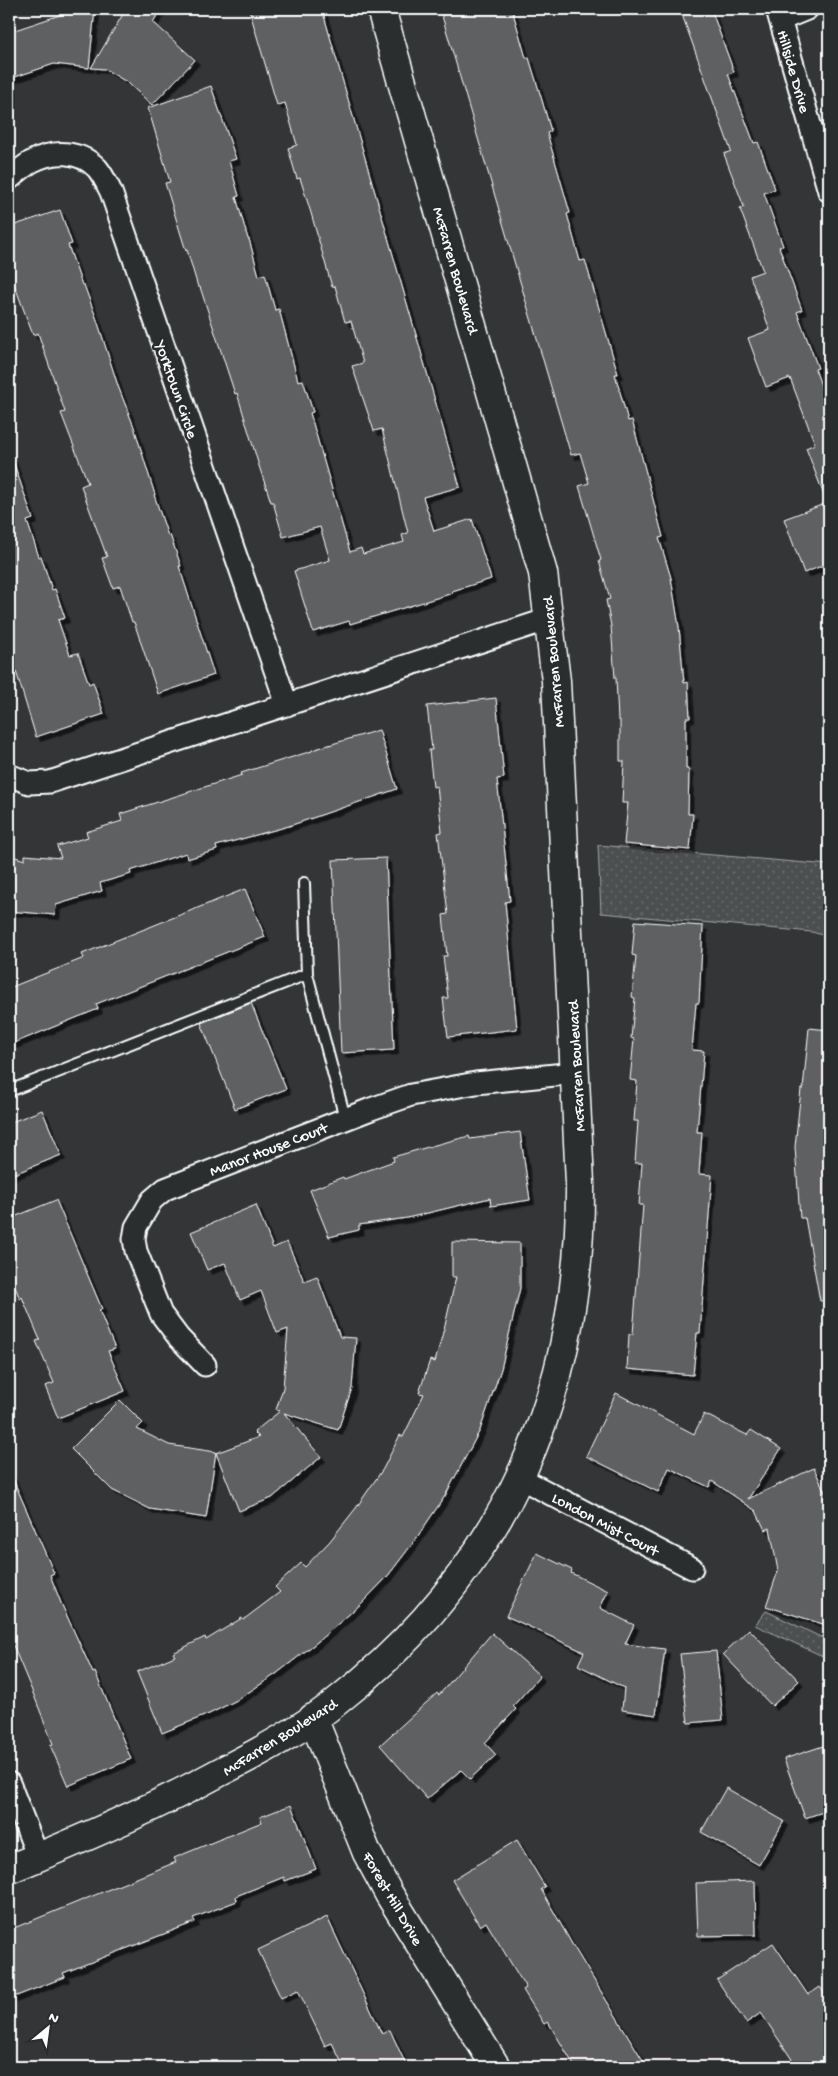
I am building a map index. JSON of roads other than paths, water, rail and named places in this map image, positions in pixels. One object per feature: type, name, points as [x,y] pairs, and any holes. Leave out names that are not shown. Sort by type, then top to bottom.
[{"type":"street","name":"McFarren Boulevard","points":[[9,1869],[141,1812],[257,1753],[335,1703],[377,1668],[416,1629],[452,1586],[480,1547],[520,1478],[539,1434],[555,1387],[569,1327],[577,1275],[581,1227],[580,1183],[556,681],[544,573],[381,9]]},
{"type":"street","points":[[778,14],[807,9]]},
{"type":"street","name":"Hillside Drive","points":[[778,14],[829,191]]},
{"type":"street","name":"Yorktown Circle","points":[[9,179],[31,162],[45,156],[61,153],[73,154],[97,168],[111,192],[287,705]]},
{"type":"street","points":[[9,775],[29,783],[50,782],[549,619]]},
{"type":"street","name":"Manor House Court","points":[[205,1365],[178,1338],[161,1314],[136,1251],[134,1239],[136,1227],[152,1200],[177,1184],[346,1118],[412,1095],[443,1088],[575,1073]]},
{"type":"street","name":"London Mist Court","points":[[520,1478],[692,1568]]},
{"type":"street","name":"Forest Hill Drive","points":[[313,1718],[367,1853],[389,1894],[496,2067]]},
{"type":"street","points":[[9,1783],[38,1857]]},
{"type":"lane","points":[[304,883],[307,974],[346,1118]]},
{"type":"lane","points":[[9,1091],[307,974]]}]
